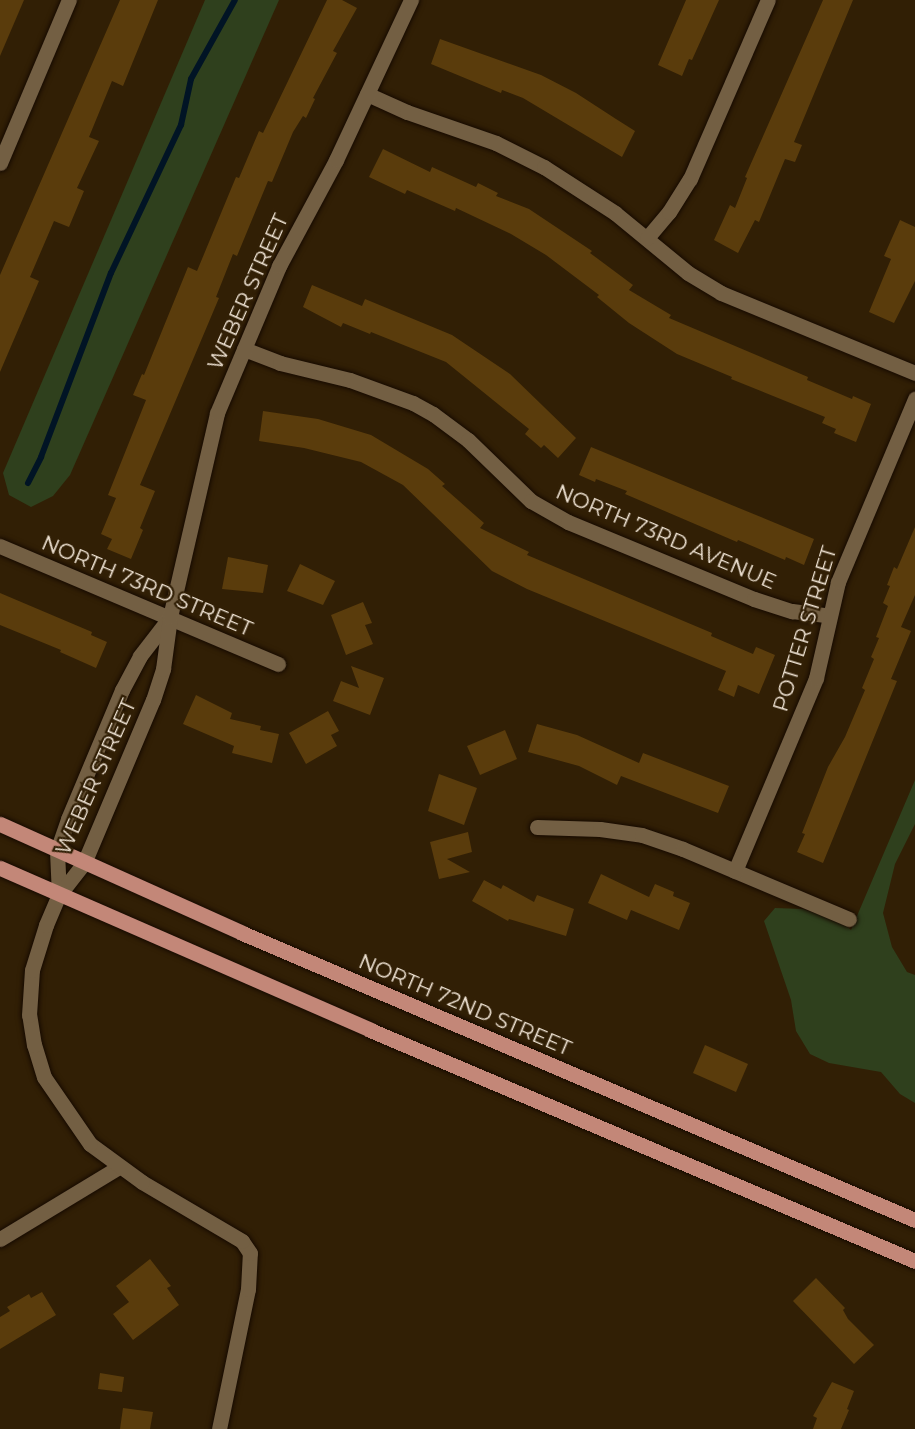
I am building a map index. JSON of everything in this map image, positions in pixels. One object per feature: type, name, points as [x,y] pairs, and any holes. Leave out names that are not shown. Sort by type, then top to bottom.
[{"type":"main road","name":"NORTH 72ND STREET","points":[[0,824],[84,863],[915,1220]]},
{"type":"main road","points":[[0,868],[381,1035],[915,1261]]},
{"type":"street","points":[[0,163],[69,0]]},
{"type":"street","name":"WEBER STREET","points":[[59,895],[84,863],[164,669],[170,617],[211,435],[244,349],[289,247],[336,160],[411,0]]},
{"type":"street","points":[[647,238],[669,212],[690,179],[768,0]]},
{"type":"street","points":[[367,94],[407,112],[476,135],[528,158],[583,191],[647,238],[688,273],[721,293],[915,373]]},
{"type":"street","name":"NORTH 73RD AVENUE","points":[[244,349],[280,363],[372,387],[423,408],[468,440],[531,501],[568,522],[754,599],[792,611],[830,616]]},
{"type":"street","name":"POTTER STREET","points":[[735,871],[816,678],[845,563],[915,399]]},
{"type":"street","name":"NORTH 73RD STREET","points":[[0,546],[278,664]]},
{"type":"street","name":"WEBER STREET","points":[[59,895],[57,851],[122,690],[140,656],[170,617]]},
{"type":"street","points":[[537,827],[633,833],[683,849],[849,919]]},
{"type":"street","points":[[59,895],[40,940],[32,970],[29,1015],[34,1045],[45,1077],[59,1102],[90,1144],[119,1167],[242,1241],[252,1260],[219,1429]]},
{"type":"street","points":[[0,1239],[119,1167]]},
{"type":"green space","points":[[205,0],[279,0],[70,475],[53,496],[31,507],[9,495],[3,473]]},
{"type":"green space","points":[[915,780],[915,824],[895,864],[883,913],[892,947],[907,972],[915,975],[915,1103],[900,1094],[881,1072],[829,1063],[810,1054],[796,1031],[791,1000],[764,921],[775,908],[803,909],[842,922],[851,930]]},
{"type":"building","points":[[0,0],[24,0],[0,56]]},
{"type":"building","points":[[120,0],[158,0],[123,86],[112,81],[89,137],[99,141],[77,188],[84,191],[69,227],[54,221],[30,277],[39,281],[0,372],[0,275]]},
{"type":"building","points":[[327,0],[342,0],[357,8],[333,51],[337,53],[313,98],[315,99],[306,118],[303,116],[293,132],[272,182],[268,181],[237,256],[233,254],[216,297],[219,298],[140,485],[155,491],[140,528],[143,530],[131,559],[107,549],[112,539],[101,534],[116,498],[108,495],[146,400],[133,395],[142,374],[144,375],[188,267],[197,271],[236,177],[239,178],[259,131],[263,133]]},
{"type":"building","points":[[686,0],[719,0],[692,60],[689,59],[682,76],[658,65]]},
{"type":"building","points":[[823,0],[853,0],[794,142],[802,145],[795,162],[785,159],[759,222],[755,220],[738,253],[714,240],[730,205],[735,208],[747,178],[745,177]]},
{"type":"building","points":[[440,39],[541,75],[576,93],[635,131],[622,157],[523,98],[502,90],[501,93],[431,64]]},
{"type":"building","points":[[383,149],[430,172],[432,167],[476,187],[478,183],[498,193],[496,196],[529,209],[592,251],[590,253],[633,285],[629,290],[671,315],[669,318],[808,377],[807,380],[852,399],[853,396],[871,404],[856,442],[834,433],[836,429],[822,423],[825,417],[731,379],[732,377],[677,354],[629,323],[597,297],[599,295],[546,255],[511,234],[456,208],[455,211],[407,190],[405,194],[369,177]]},
{"type":"building","points":[[900,220],[915,227],[915,281],[894,323],[869,312],[891,259],[884,256]]},
{"type":"building","points":[[312,285],[362,306],[365,299],[452,335],[510,374],[576,438],[558,458],[544,445],[541,448],[525,434],[529,429],[446,362],[371,332],[370,334],[343,323],[341,327],[303,307]]},
{"type":"building","points":[[263,411],[318,419],[371,435],[428,469],[445,484],[442,486],[484,523],[480,528],[529,552],[527,555],[712,633],[711,636],[753,654],[756,647],[775,655],[759,694],[738,685],[734,697],[718,690],[726,671],[527,589],[492,571],[403,485],[361,462],[304,448],[259,441]]},
{"type":"building","points":[[591,447],[814,539],[804,565],[786,557],[785,560],[738,540],[737,542],[625,494],[627,491],[579,475]]},
{"type":"building","points":[[915,527],[915,595],[901,627],[911,631],[891,679],[897,681],[823,863],[797,852],[805,834],[802,833],[828,767],[845,737],[865,690],[862,688],[874,659],[871,657],[879,638],[876,637],[888,606],[883,603],[890,586],[887,585],[894,567],[897,569]]},
{"type":"building","points":[[228,557],[268,565],[263,593],[222,589]]},
{"type":"building","points":[[300,564],[335,581],[323,605],[287,591]]},
{"type":"building","points":[[0,593],[92,632],[91,635],[107,642],[96,668],[60,652],[61,650],[0,625]]},
{"type":"building","points":[[363,602],[372,623],[365,625],[373,644],[346,655],[331,615]]},
{"type":"building","points":[[351,666],[384,678],[370,715],[333,701],[341,681],[359,688]]},
{"type":"building","points":[[196,695],[232,713],[230,719],[261,726],[260,730],[279,734],[272,763],[232,753],[234,746],[183,724]]},
{"type":"building","points":[[328,711],[339,731],[331,735],[337,746],[306,764],[289,733]]},
{"type":"building","points":[[537,724],[577,735],[639,763],[643,753],[729,786],[718,813],[621,776],[617,785],[579,766],[528,752]]},
{"type":"building","points":[[505,730],[517,759],[480,775],[467,746]]},
{"type":"building","points":[[439,774],[477,788],[464,825],[428,811]]},
{"type":"building","points":[[468,832],[472,852],[447,859],[470,872],[439,879],[430,842]]},
{"type":"building","points":[[601,874],[649,897],[655,884],[674,892],[673,896],[690,903],[679,930],[631,910],[627,920],[588,903]]},
{"type":"building","points":[[484,880],[501,889],[503,885],[534,902],[537,895],[574,909],[566,936],[509,919],[508,921],[472,901]]},
{"type":"building","points":[[705,1045],[748,1064],[736,1092],[693,1073]]},
{"type":"building","points":[[150,1259],[171,1286],[167,1288],[179,1305],[133,1340],[113,1314],[129,1302],[116,1286]]},
{"type":"building","points":[[816,1278],[845,1308],[843,1310],[848,1319],[874,1345],[854,1364],[793,1301]]},
{"type":"building","points":[[42,1292],[56,1315],[0,1349],[0,1317],[10,1311],[7,1307],[29,1294],[31,1298]]},
{"type":"building","points":[[100,1373],[124,1377],[122,1392],[98,1389]]},
{"type":"building","points":[[832,1382],[854,1391],[847,1409],[849,1410],[841,1429],[813,1429],[817,1418],[813,1416]]},
{"type":"building","points":[[123,1408],[153,1412],[150,1429],[120,1429]]},
{"type":"waterway","points":[[28,483],[41,457],[111,273],[181,125],[191,79],[235,0]]}]
